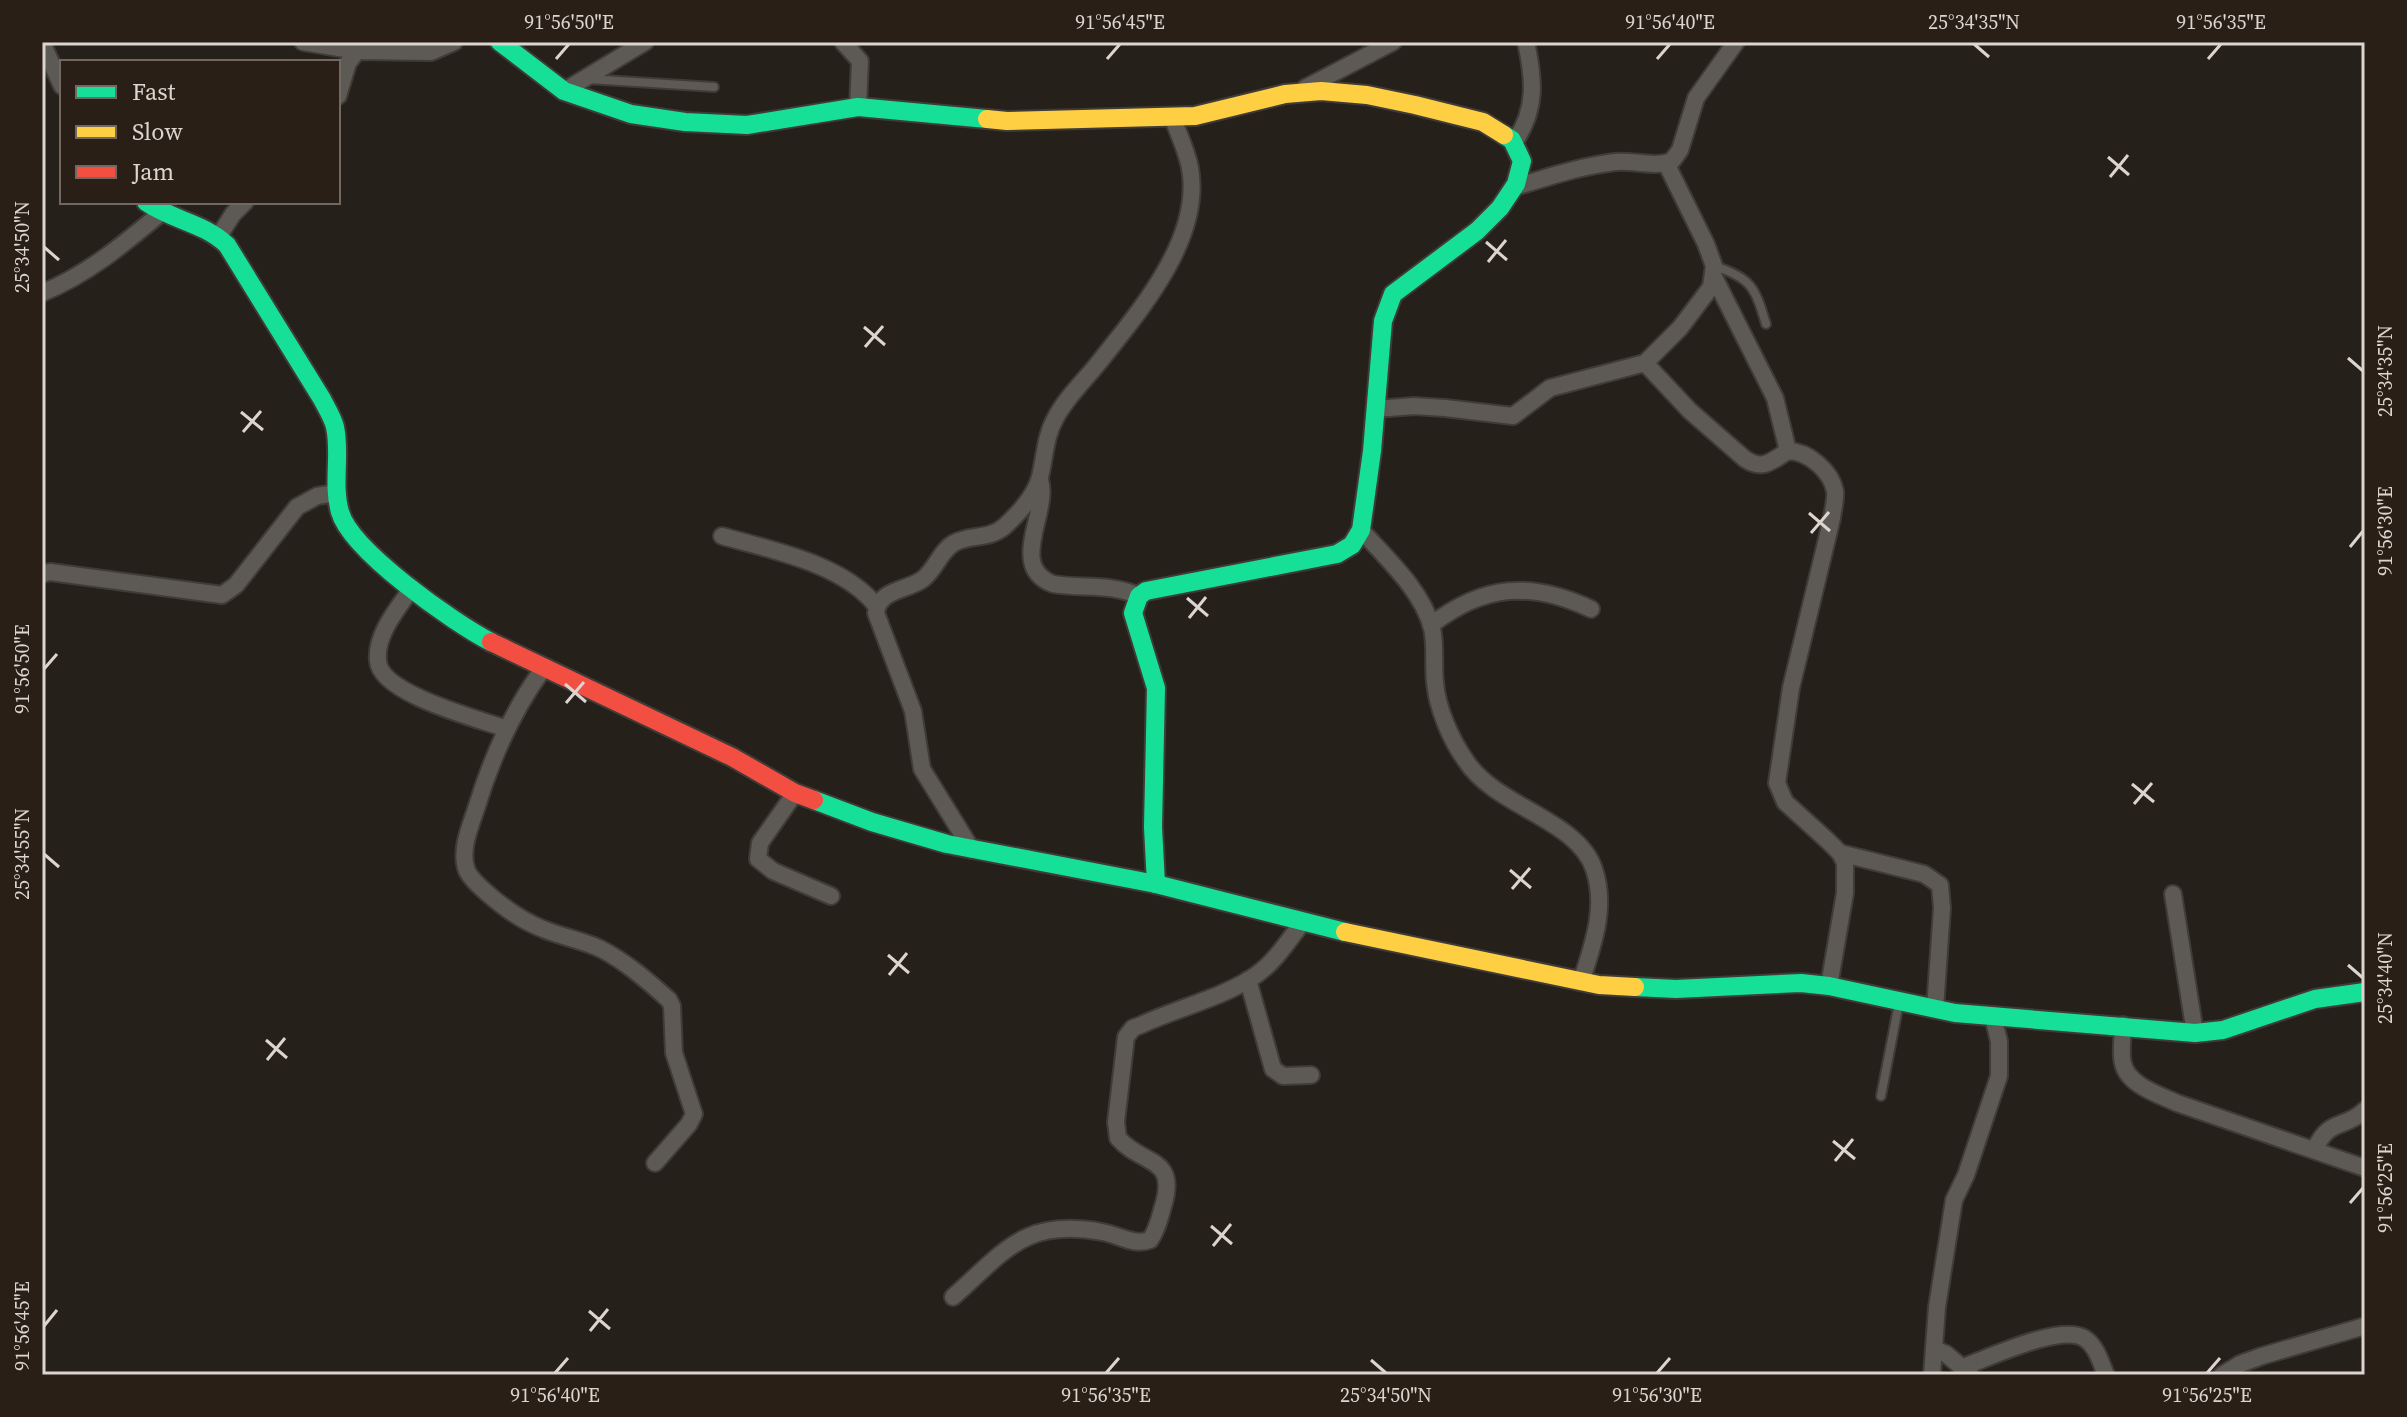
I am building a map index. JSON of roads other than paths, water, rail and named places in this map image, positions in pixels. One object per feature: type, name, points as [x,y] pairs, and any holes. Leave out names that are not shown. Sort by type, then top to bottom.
[{"type":"street","points":[[303,42],[431,52],[454,42]]},
{"type":"street","points":[[500,42],[564,91],[631,114],[685,122],[747,125],[858,107],[1007,121],[1217,114],[1297,92],[1393,42]]},
{"type":"street","points":[[564,91],[645,42]]},
{"type":"street","points":[[843,42],[860,61],[858,107]]},
{"type":"street","points":[[1515,141],[1532,110],[1526,42]]},
{"type":"street","points":[[1515,187],[1590,165],[1619,161],[1672,161],[1680,150],[1696,98],[1736,42]]},
{"type":"street","points":[[42,43],[60,82]]},
{"type":"street","points":[[340,89],[348,63],[362,47]]},
{"type":"street","points":[[1156,884],[1153,827],[1156,688],[1133,613],[1139,596],[1162,587],[1337,554],[1356,541],[1361,530],[1376,409],[1383,321],[1393,294],[1476,232],[1515,187],[1522,169],[1523,154],[1515,141],[1492,125],[1360,94],[1297,92]]},
{"type":"street","points":[[1139,596],[1104,585],[1047,582],[1035,569],[1031,550],[1042,492],[1040,478],[1045,447],[1055,418],[1149,296],[1167,269],[1178,244],[1190,198],[1190,169],[1172,116]]},
{"type":"street","points":[[1666,163],[1775,398],[1788,451]]},
{"type":"street","points":[[219,236],[243,204]]},
{"type":"street","points":[[42,293],[70,281],[104,259],[154,207],[219,236],[301,365],[335,426],[336,493],[340,514],[349,532],[412,588],[471,632],[732,757],[795,793],[872,822],[972,850],[1156,884],[1302,923],[1581,982],[1676,989],[1801,983],[1993,1017],[2195,1033],[2223,1030],[2315,999],[2365,992]]},
{"type":"street","points":[[1376,409],[1414,406],[1507,417],[1516,415],[1550,388],[1645,363],[1656,355],[1705,296],[1714,272]]},
{"type":"street","points":[[1645,363],[1690,411],[1755,465],[1770,462],[1788,451],[1805,455],[1827,474],[1835,491],[1791,688],[1777,783],[1785,802],[1840,853],[1845,863],[1847,877],[1829,986]]},
{"type":"street","points":[[972,850],[922,769],[913,711],[876,613],[877,607],[883,598],[929,574],[950,545],[982,538],[1001,529],[1027,501],[1040,478]]},
{"type":"street","points":[[42,574],[50,572],[222,595],[236,585],[297,507],[317,496],[336,493]]},
{"type":"street","points":[[1361,530],[1422,604],[1431,625],[1435,687],[1446,724],[1465,761],[1496,792],[1580,844],[1595,870],[1599,918],[1581,982]]},
{"type":"street","points":[[722,536],[813,563],[858,590],[877,607]]},
{"type":"street","points":[[412,588],[383,636],[378,652],[382,675],[418,697],[507,729]]},
{"type":"street","points":[[1431,625],[1460,605],[1508,590],[1531,589],[1551,593],[1591,609]]},
{"type":"street","points":[[543,669],[507,729],[482,789],[464,857],[468,872],[497,902],[517,917],[542,929],[598,947],[620,960],[669,1000],[672,1006],[674,1053],[694,1114],[655,1163]]},
{"type":"street","points":[[795,793],[760,843],[758,859],[773,871],[831,896]]},
{"type":"street","points":[[1840,853],[1924,874],[1940,885],[1942,908],[1935,1009]]},
{"type":"street","points":[[2173,894],[2195,1033]]},
{"type":"street","points":[[953,1297],[1000,1255],[1032,1233],[1051,1229],[1083,1230],[1103,1232],[1137,1243],[1150,1240],[1155,1232],[1167,1181],[1163,1168],[1118,1138],[1116,1122],[1126,1037],[1133,1028],[1248,980],[1269,964],[1302,923]]},
{"type":"street","points":[[1248,980],[1273,1069],[1283,1076],[1311,1075]]},
{"type":"street","points":[[1932,1375],[1937,1307],[1954,1200],[1966,1175],[1999,1076],[1999,1041],[1993,1017]]},
{"type":"street","points":[[2123,1025],[2123,1063],[2134,1081],[2177,1103],[2365,1168]]},
{"type":"street","points":[[2315,1149],[2324,1132],[2365,1110]]},
{"type":"street","points":[[2222,1375],[2262,1356],[2365,1326]]},
{"type":"street","points":[[1934,1349],[1946,1354],[1967,1371],[2063,1334],[2083,1337],[2090,1343],[2106,1375]]},
{"type":"lane","points":[[583,79],[714,87]]},
{"type":"lane","points":[[1714,272],[1732,272],[1750,283],[1756,291],[1766,324]]},
{"type":"lane","points":[[1881,1096],[1899,1002]]}]
